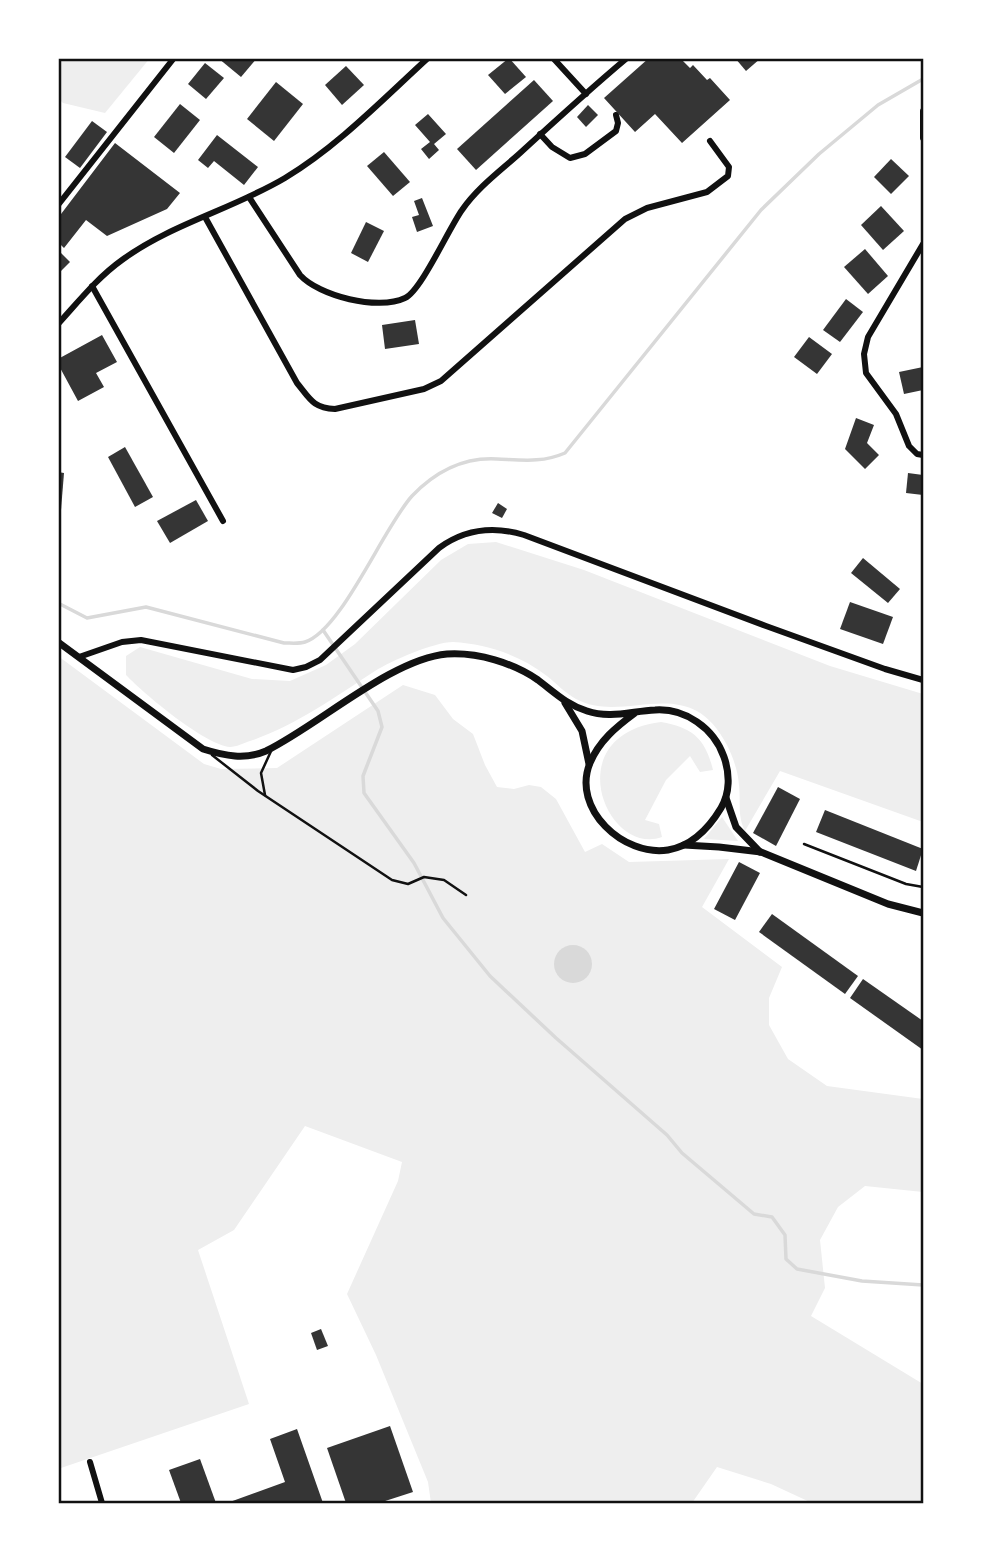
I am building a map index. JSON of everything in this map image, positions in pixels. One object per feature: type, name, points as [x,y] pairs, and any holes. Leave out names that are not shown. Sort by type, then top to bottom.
[{"type":"street","points":[[58,205],[174,58]]},
{"type":"street","points":[[58,324],[92,286],[130,254],[283,179],[315,158],[428,58]]},
{"type":"street","points":[[553,58],[586,94]]},
{"type":"street","points":[[248,197],[307,283],[354,300],[401,300],[417,288],[463,208],[540,134],[627,58]]},
{"type":"street","points":[[923,111],[923,138]]},
{"type":"street","points":[[540,134],[552,147],[570,158],[585,154],[616,131],[616,116]]},
{"type":"street","points":[[205,217],[297,383],[314,404],[322,409],[335,410],[424,389],[441,381],[625,219],[647,208],[707,192],[716,187],[728,176],[729,167],[710,141]]},
{"type":"street","points":[[923,244],[868,337],[864,354],[866,373],[896,414],[906,442],[912,451],[923,455]]},
{"type":"street","points":[[92,286],[223,521]]},
{"type":"street","points":[[79,657],[122,642],[141,640],[293,670],[313,664],[444,544],[473,532],[498,529],[524,535],[766,626],[923,680]]},
{"type":"street","points":[[58,642],[203,749],[225,755],[247,757],[273,748],[400,669],[440,655],[463,654],[511,666],[538,680],[562,700],[598,714],[635,713],[657,709],[672,711],[694,719],[716,741],[726,761],[728,784],[726,798],[706,828],[683,845]]},
{"type":"street","points":[[562,700],[582,731],[589,764],[587,786],[592,806],[603,824],[615,836],[645,849],[665,850],[683,845],[761,852],[888,904],[923,912]]},
{"type":"street","points":[[589,764],[612,730],[635,713]]},
{"type":"street","points":[[726,798],[736,827],[761,852]]},
{"type":"street","points":[[90,1462],[102,1503]]},
{"type":"lane","points":[[265,796],[261,773],[273,748]]},
{"type":"lane","points":[[203,749],[265,796],[392,880],[408,884],[424,877],[444,880],[466,895]]},
{"type":"lane","points":[[804,844],[906,884],[923,887]]},
{"type":"shaded area","points":[[58,58],[150,58],[105,113],[63,103],[58,98]]},
{"type":"shaded area","points":[[496,542],[584,570],[830,666],[923,694],[923,822],[780,771],[745,831],[740,814],[738,775],[731,754],[711,722],[694,710],[675,704],[595,706],[572,697],[526,662],[478,645],[445,643],[391,662],[299,719],[267,735],[232,747],[206,738],[191,728],[160,706],[126,675],[126,656],[140,647],[252,679],[290,681],[326,665],[355,644],[441,560],[468,544]]},
{"type":"shaded area","points":[[58,656],[204,764],[221,769],[277,768],[403,685],[435,695],[453,719],[473,734],[497,787],[541,787],[556,799],[585,852],[602,844],[629,862],[729,859],[702,907],[782,967],[769,998],[769,1025],[788,1059],[827,1086],[923,1099],[923,1192],[865,1186],[838,1207],[820,1240],[825,1288],[811,1316],[923,1384],[923,1503],[812,1503],[771,1484],[717,1467],[692,1503],[431,1503],[428,1482],[376,1355],[347,1294],[398,1181],[402,1162],[305,1126],[234,1230],[198,1250],[249,1404],[58,1469]]},
{"type":"shaded area","points":[[661,722],[682,728],[696,736],[706,750],[713,770],[700,772],[690,756],[666,780],[645,820],[659,824],[662,837],[642,838],[624,829],[610,813],[602,792],[601,769],[609,748],[629,731]]},
{"type":"shaded area","points":[[722,817],[738,841],[704,839]]},
{"type":"shaded area","points":[[573,945],[586,951],[592,964],[586,977],[573,983],[560,977],[554,964],[560,951]]},
{"type":"building","points":[[218,58],[257,58],[241,77]]},
{"type":"building","points":[[509,58],[526,77],[505,94],[488,75]]},
{"type":"building","points":[[649,58],[680,58],[690,68],[693,65],[707,80],[710,78],[730,100],[682,143],[655,114],[635,132],[604,98]]},
{"type":"building","points":[[735,58],[761,58],[746,71]]},
{"type":"building","points":[[205,63],[224,78],[206,99],[188,84]]},
{"type":"building","points":[[346,66],[364,85],[342,105],[325,85]]},
{"type":"building","points":[[534,80],[553,101],[476,170],[457,149]]},
{"type":"building","points":[[276,82],[303,104],[274,141],[247,119]]},
{"type":"building","points":[[180,104],[200,120],[174,153],[154,137]]},
{"type":"building","points":[[588,105],[598,115],[586,127],[577,117]]},
{"type":"building","points":[[428,114],[446,134],[434,144],[439,150],[429,159],[421,149],[430,142],[415,125]]},
{"type":"building","points":[[92,121],[107,132],[80,168],[65,157]]},
{"type":"building","points":[[217,135],[258,167],[244,185],[214,161],[208,168],[198,160]]},
{"type":"building","points":[[115,143],[180,193],[167,209],[107,236],[86,220],[64,248],[58,242],[58,218]]},
{"type":"building","points":[[384,152],[410,182],[393,196],[367,166]]},
{"type":"building","points":[[891,159],[909,176],[891,194],[874,177]]},
{"type":"building","points":[[422,198],[433,226],[417,232],[412,217],[419,215],[414,201]]},
{"type":"building","points":[[881,206],[904,231],[883,250],[861,225]]},
{"type":"building","points":[[366,222],[384,231],[368,262],[351,253]]},
{"type":"building","points":[[865,249],[888,276],[868,294],[844,267]]},
{"type":"building","points":[[58,250],[70,262],[58,274]]},
{"type":"building","points":[[846,299],[863,312],[840,342],[823,330]]},
{"type":"building","points":[[415,320],[419,344],[385,349],[382,325]]},
{"type":"building","points":[[102,335],[117,362],[96,373],[104,387],[78,401],[58,364],[58,359]]},
{"type":"building","points":[[809,337],[832,354],[817,374],[794,357]]},
{"type":"building","points":[[923,367],[923,390],[904,394],[899,372]]},
{"type":"building","points":[[856,418],[874,425],[867,443],[879,455],[865,469],[845,449]]},
{"type":"building","points":[[125,447],[153,497],[135,507],[108,457]]},
{"type":"building","points":[[58,472],[64,473],[61,510],[58,510]]},
{"type":"building","points":[[908,473],[923,475],[923,495],[906,493]]},
{"type":"building","points":[[196,500],[208,521],[170,543],[157,521]]},
{"type":"building","points":[[498,503],[507,509],[502,518],[492,513]]},
{"type":"building","points":[[863,558],[900,589],[888,603],[851,573]]},
{"type":"building","points":[[850,602],[893,617],[883,644],[840,629]]},
{"type":"building","points":[[778,787],[800,799],[776,846],[753,833]]},
{"type":"building","points":[[825,810],[923,849],[916,871],[816,832]]},
{"type":"building","points":[[739,862],[760,873],[735,920],[714,909]]},
{"type":"building","points":[[772,914],[858,976],[845,994],[759,932]]},
{"type":"building","points":[[863,979],[923,1021],[923,1050],[850,998]]},
{"type":"building","points":[[321,1329],[328,1346],[317,1350],[311,1333]]},
{"type":"building","points":[[390,1426],[413,1492],[379,1503],[346,1503],[327,1448]]},
{"type":"building","points":[[297,1429],[323,1503],[227,1503],[285,1482],[270,1439]]},
{"type":"building","points":[[200,1459],[216,1503],[181,1503],[169,1470]]},
{"type":"waterway","points":[[58,603],[87,618],[146,607],[284,643],[305,642],[319,634],[347,599],[401,511],[421,487],[440,473],[473,461],[540,460],[565,453],[761,210],[819,154],[878,105],[923,79]]},
{"type":"waterway","points":[[323,630],[378,711],[382,727],[363,776],[364,793],[414,863],[443,918],[490,976],[667,1135],[682,1153],[754,1214],[772,1217],[785,1235],[786,1259],[797,1269],[862,1281],[923,1285]]}]
